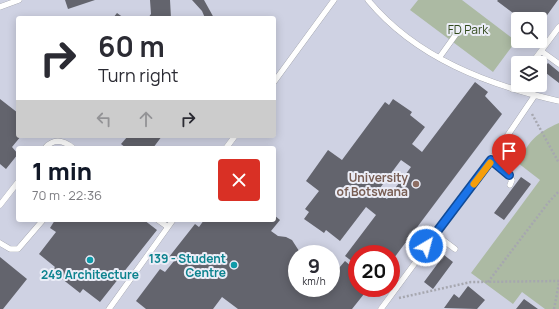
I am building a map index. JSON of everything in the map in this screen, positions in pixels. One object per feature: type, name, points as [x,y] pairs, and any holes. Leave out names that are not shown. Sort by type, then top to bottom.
[{"type":"lane","points":[[0,7],[19,0]]},
{"type":"lane","points":[[276,79],[334,0]]},
{"type":"lane","points":[[368,0],[385,20],[439,58],[457,68],[511,90]]},
{"type":"lane","points":[[439,58],[462,26]]},
{"type":"lane","points":[[537,56],[559,27]]},
{"type":"lane","points":[[541,51],[559,64]]},
{"type":"lane","points":[[521,92],[559,101]]},
{"type":"lane","points":[[381,309],[491,160],[535,95]]},
{"type":"lane","points":[[47,146],[51,143],[60,141],[65,142],[70,146]]},
{"type":"lane","points":[[491,160],[509,175],[512,180],[510,185]]},
{"type":"lane","points":[[0,205],[16,185]]},
{"type":"lane","points":[[0,243],[10,249],[18,249],[41,222]]},
{"type":"lane","points":[[161,222],[168,227]]},
{"type":"lane","points":[[109,309],[172,222]]},
{"type":"lane","points":[[435,234],[455,249]]},
{"type":"path","points":[[528,106],[559,164]]},
{"type":"path","points":[[488,282],[548,203],[559,191]]},
{"type":"path","points":[[386,301],[471,282],[559,282],[554,309]]},
{"type":"shaded area","name":"University of Botswana","points":[[0,0],[559,0],[559,309],[0,309]]},
{"type":"green space","name":"FD Park","points":[[418,0],[462,0],[511,37],[511,48],[493,72],[410,10]]},
{"type":"green space","points":[[559,123],[559,309],[545,309],[522,292],[513,304],[471,273],[540,180],[518,163],[522,155],[534,138],[544,130]]},
{"type":"building","points":[[65,0],[95,0],[68,9]]},
{"type":"building","points":[[150,0],[170,0],[171,16],[150,16],[151,14]]},
{"type":"building","points":[[192,0],[204,0],[213,16],[204,16],[202,11]]},
{"type":"building","points":[[558,0],[547,15],[547,12],[512,12],[497,1]]},
{"type":"building","points":[[548,63],[559,72],[559,83],[547,74]]},
{"type":"building","points":[[475,82],[488,92],[485,96],[502,114],[400,250],[400,245],[353,245],[376,215],[366,207],[340,241],[326,230],[324,233],[304,219],[309,212],[305,209],[319,191],[306,181],[328,150],[342,160],[385,102],[389,105],[393,99],[412,112],[410,115],[425,127],[412,144],[422,152]],"holes":[[[401,160],[411,167],[387,199],[377,192]]]},
{"type":"building","points":[[0,99],[16,111],[16,138],[19,138],[12,147],[16,152],[16,156],[6,169],[0,164]]},
{"type":"building","points":[[126,138],[160,138],[154,146],[124,146],[121,144]]},
{"type":"building","points":[[521,177],[531,184],[504,220],[494,213]]},
{"type":"building","name":"139 - Student Centre","points":[[276,217],[280,220],[271,231],[278,236],[286,237],[292,240],[295,245],[288,245],[288,297],[340,297],[340,267],[345,261],[348,264],[348,297],[362,297],[352,309],[238,309],[222,297],[213,309],[146,309],[136,301],[160,269],[165,272],[174,261],[169,257],[195,224],[199,227],[203,222],[276,222]]},
{"type":"building","name":"249 Architecture","points":[[54,222],[147,222],[157,230],[100,302],[83,289],[80,293],[52,271],[55,267],[39,254],[56,232],[50,228]]},
{"type":"building","points":[[444,255],[453,262],[433,289],[424,282]]},
{"type":"building","points":[[0,257],[27,279],[3,309],[0,309]]},
{"type":"building","points":[[468,286],[485,300],[477,309],[444,308],[454,294],[459,298]]},
{"type":"building","points":[[524,299],[538,309],[516,309]]},
{"type":"slow traffic","points":[[474,184],[490,163]]},
{"type":"place","name":"University of Botswana","points":[[416,184]]},
{"type":"place","name":"249 Architecture","points":[[90,260]]},
{"type":"place","name":"139 - Student Centre","points":[[234,265]]},
{"type":"route","points":[[426,246],[491,160],[509,175]]}]
